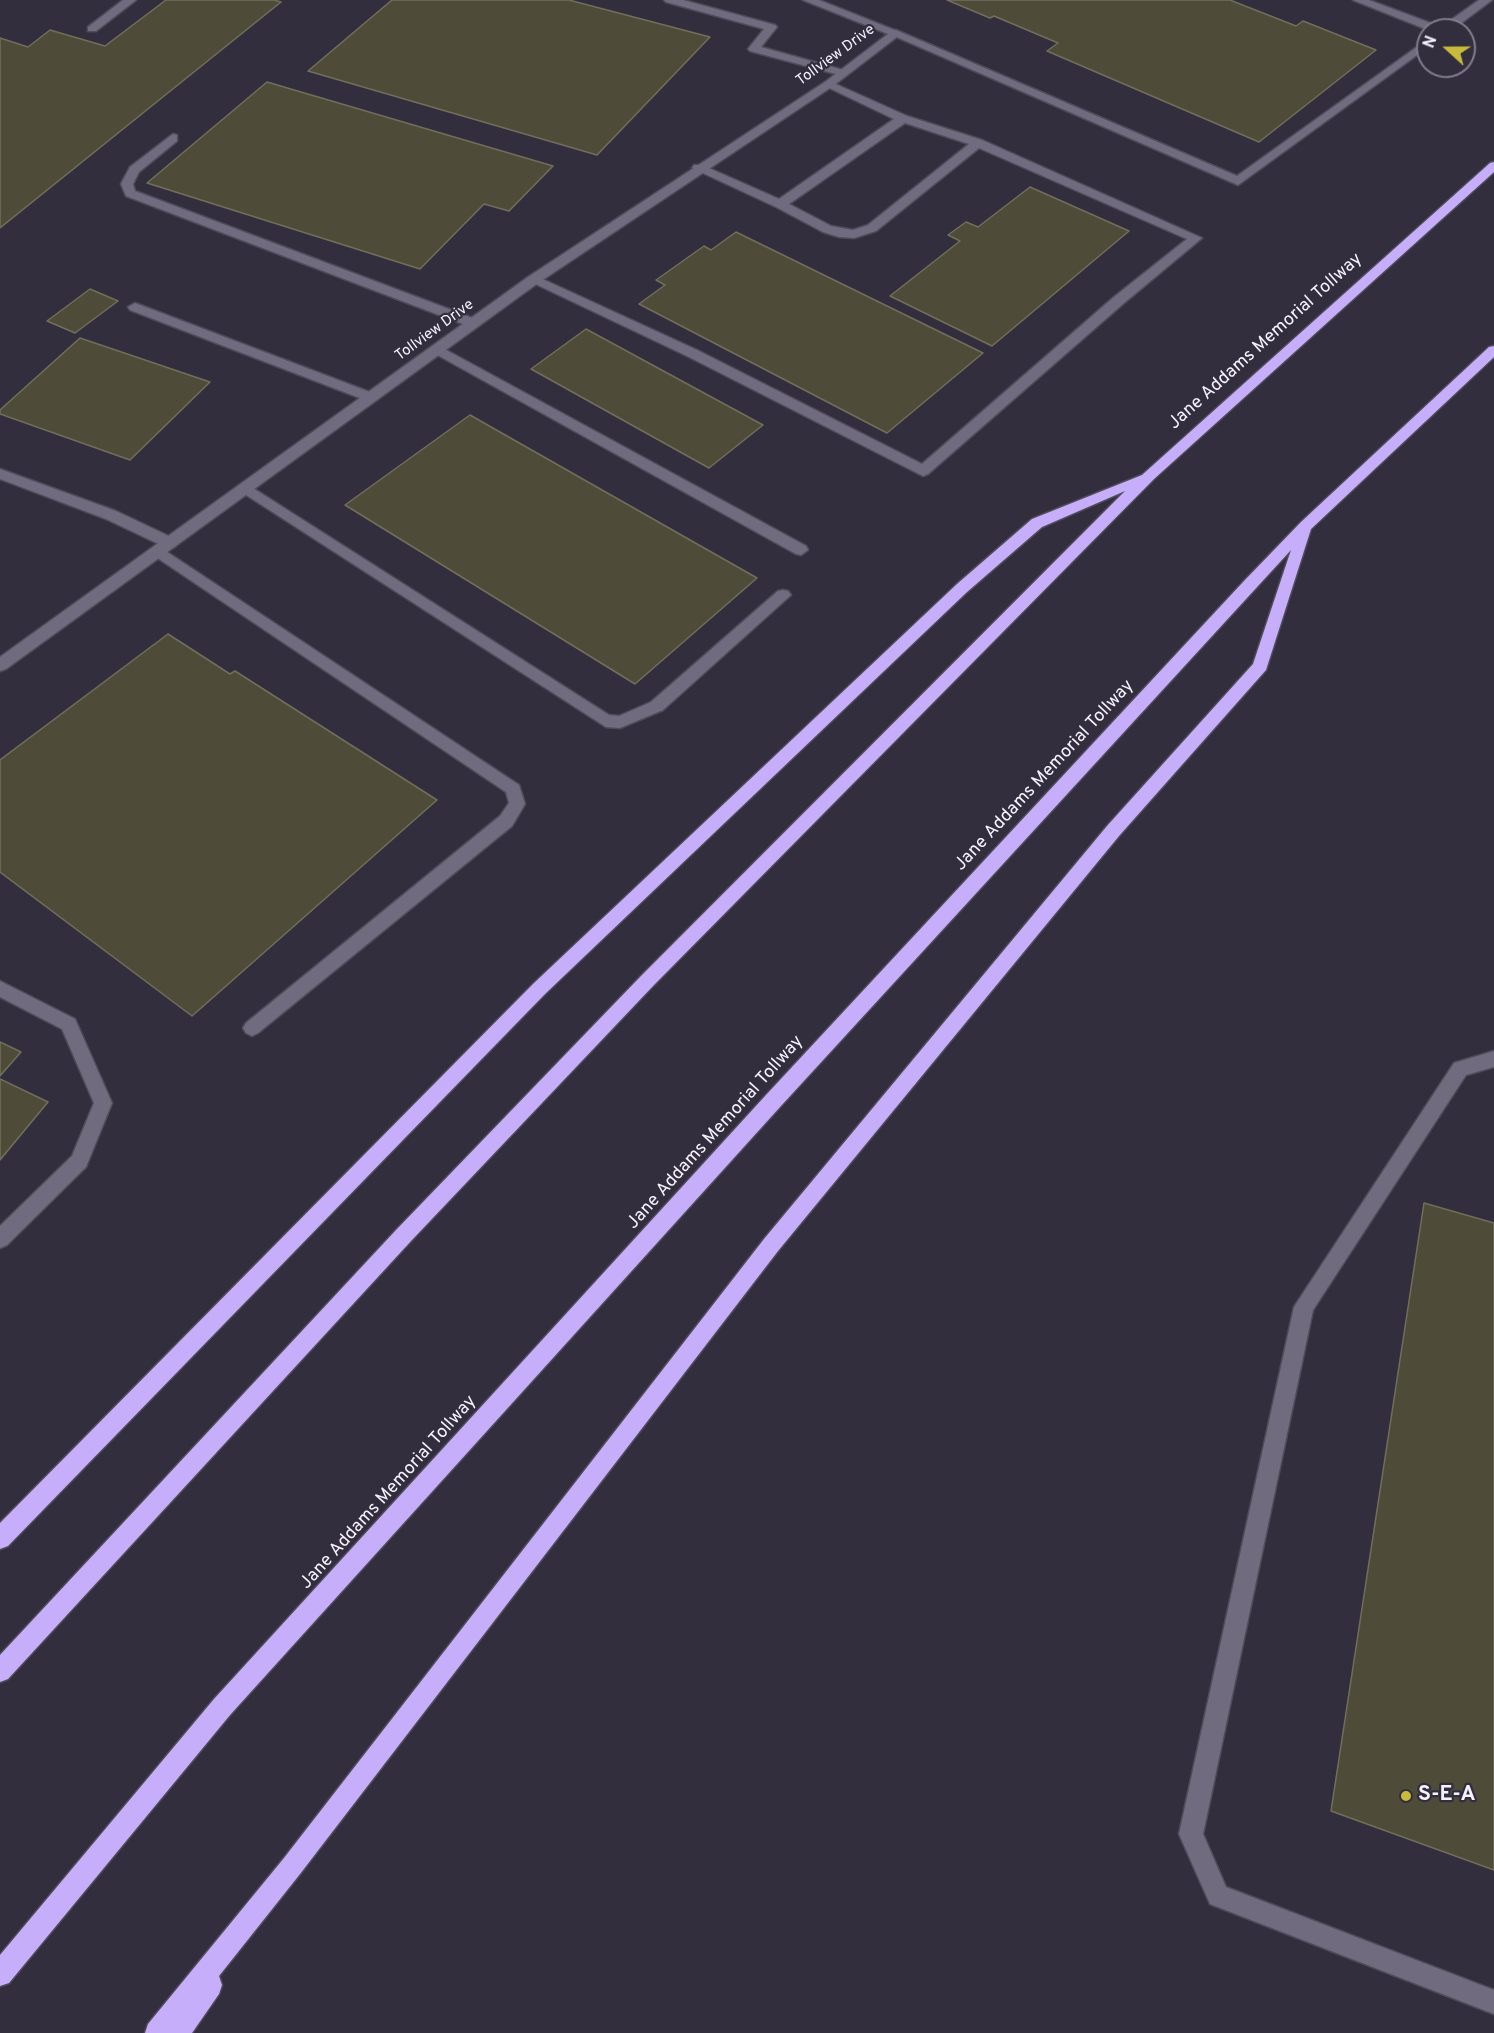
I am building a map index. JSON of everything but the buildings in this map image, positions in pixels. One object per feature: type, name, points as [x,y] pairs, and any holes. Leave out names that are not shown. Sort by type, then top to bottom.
[{"type":"highway","name":"Jane Addams Memorial Tollway","points":[[0,1671],[404,1235],[615,1015],[1149,476],[1494,166]]},
{"type":"highway","name":"Jane Addams Memorial Tollway","points":[[0,1974],[222,1707],[773,1101],[1233,602],[1306,526],[1494,350]]},
{"type":"highway","points":[[3,1534],[539,990],[962,588],[1037,523],[1149,476]]},
{"type":"highway","points":[[157,2033],[292,1866],[771,1245],[1113,831],[1260,666],[1306,526]]},
{"type":"highway","points":[[177,2033],[292,1866]]},
{"type":"street","points":[[92,29],[130,0]]},
{"type":"street","points":[[670,0],[771,27],[754,49],[843,73]]},
{"type":"street","points":[[809,0],[896,33],[1238,181],[1416,51]]},
{"type":"street","points":[[1359,0],[1416,22]]},
{"type":"street","points":[[1461,18],[1486,0]]},
{"type":"street","name":"Tollview Drive","points":[[0,665],[533,280],[698,168],[828,84],[896,33]]},
{"type":"street","points":[[533,280],[692,353],[923,471],[1119,300],[1196,238],[978,143],[903,119],[828,84]]},
{"type":"street","points":[[780,204],[903,119]]},
{"type":"street","points":[[173,138],[134,170],[127,184],[130,193],[473,323]]},
{"type":"street","points":[[698,168],[780,204],[826,229],[854,234],[872,228],[978,143]]},
{"type":"street","points":[[135,307],[370,398]]},
{"type":"street","points":[[437,349],[801,550]]},
{"type":"street","points":[[0,474],[111,515],[164,547],[513,789],[517,804],[506,821],[252,1028]]},
{"type":"street","points":[[245,488],[606,721],[620,722],[657,706],[783,596]]},
{"type":"street","points":[[0,988],[69,1024],[104,1103],[79,1161],[0,1239]]},
{"type":"street","points":[[1494,1059],[1460,1069],[1304,1307],[1191,1834],[1218,1896],[1494,2002]]},
{"type":"place","name":"S-E-A","points":[[1406,1796]]}]
